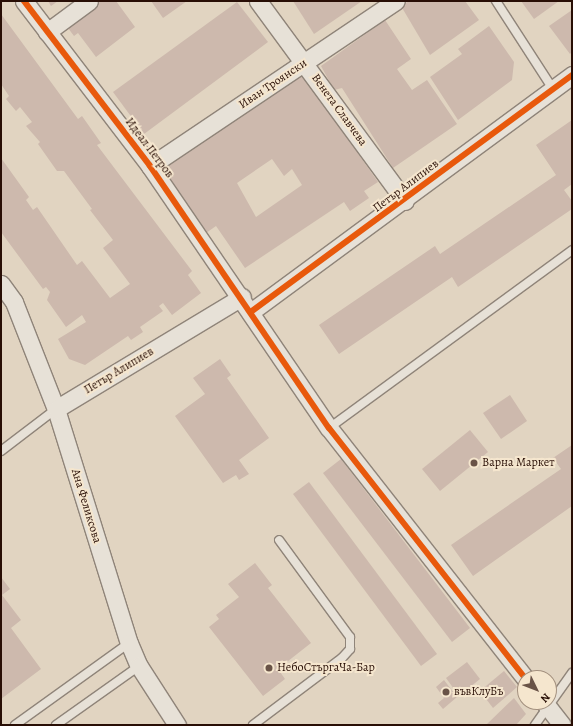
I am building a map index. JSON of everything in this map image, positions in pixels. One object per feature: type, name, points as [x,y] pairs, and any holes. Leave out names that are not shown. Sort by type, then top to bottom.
[{"type":"street","name":"Идеал Петров","points":[[24,1],[150,166],[252,311],[329,428],[519,670]]},
{"type":"street","points":[[47,32],[89,1]]},
{"type":"street","name":"Венета Славчева","points":[[258,1],[405,201]]},
{"type":"street","name":"Иван Троянски","points":[[150,166],[396,1]]},
{"type":"street","name":"Петър Алипиев","points":[[252,311],[405,201],[572,75]]},
{"type":"street","name":"Ана Феликсова","points":[[1,284],[14,302],[56,409],[129,643],[138,666],[177,725]]},
{"type":"street","name":"Петър Алипиев","points":[[56,409],[242,297]]},
{"type":"street","points":[[550,710],[562,725]]},
{"type":"lane","points":[[496,1],[553,89]]},
{"type":"lane","points":[[329,428],[572,250]]},
{"type":"lane","name":"Петър Алипиев","points":[[1,451],[56,409]]},
{"type":"lane","points":[[253,725],[342,658],[350,649],[350,637],[279,540]]},
{"type":"lane","points":[[15,725],[129,643]]},
{"type":"lane","points":[[56,725],[138,666]]},
{"type":"lane","points":[[557,690],[572,673]]},
{"type":"lane","points":[[535,725],[542,710]]},
{"type":"building","points":[[48,1],[58,1],[51,6]]},
{"type":"building","points":[[96,1],[116,1],[135,27],[96,57],[78,33],[74,36],[65,24]]},
{"type":"building","points":[[151,1],[187,1],[163,18]]},
{"type":"building","points":[[293,1],[362,1],[314,34]]},
{"type":"building","points":[[409,1],[465,1],[479,20],[430,55],[401,6]]},
{"type":"building","points":[[521,1],[559,1],[534,19]]},
{"type":"building","points":[[237,2],[268,42],[144,134],[113,92]]},
{"type":"building","points":[[572,10],[572,52],[570,54],[549,26]]},
{"type":"building","points":[[1,14],[78,119],[82,116],[101,143],[97,145],[192,271],[188,275],[201,293],[172,315],[163,303],[159,306],[163,311],[140,327],[143,332],[131,340],[128,336],[85,365],[69,359],[58,339],[86,322],[82,315],[66,327],[47,300],[50,292],[46,287],[43,289],[1,232],[1,158],[29,197],[26,200],[33,210],[37,207],[77,265],[82,261],[110,298],[130,284],[103,248],[113,240],[90,210],[92,209],[64,171],[57,171],[38,144],[40,142],[26,126],[32,122],[20,107],[16,111],[6,99],[9,96],[1,84]]},
{"type":"building","points":[[385,20],[411,59],[397,69],[412,90],[427,80],[457,124],[393,168],[342,88],[334,90],[321,66]]},
{"type":"building","points":[[489,26],[514,62],[512,80],[458,120],[430,77],[462,54],[458,49]]},
{"type":"building","points":[[301,72],[378,182],[364,191],[369,198],[350,211],[344,202],[245,268],[216,226],[206,233],[161,167]],"holes":[[[272,159],[284,176],[292,169],[302,185],[256,217],[237,183]]]},
{"type":"building","points":[[572,120],[572,184],[564,190],[572,201],[572,209],[458,287],[452,277],[339,354],[319,325],[435,246],[440,254],[556,175],[536,145]]},
{"type":"building","points":[[220,359],[231,375],[227,378],[269,438],[239,460],[249,474],[239,480],[236,475],[223,483],[175,416],[205,394],[193,378]]},
{"type":"building","points":[[510,395],[527,421],[501,439],[483,413]]},
{"type":"building","points":[[470,430],[488,452],[440,491],[422,469]]},
{"type":"building","points":[[572,445],[572,506],[473,576],[451,545],[561,469],[553,458]]},
{"type":"building","points":[[341,459],[470,628],[452,642],[323,473]]},
{"type":"building","points":[[309,482],[437,654],[421,666],[293,494]]},
{"type":"building","points":[[255,563],[272,585],[268,588],[311,643],[278,669],[285,679],[263,696],[209,627],[219,619],[216,615],[239,597],[228,584]]},
{"type":"building","points":[[1,577],[10,589],[2,595],[21,620],[11,628],[41,669],[1,699]]},
{"type":"building","points":[[467,662],[480,679],[459,696],[446,678]]},
{"type":"building","points":[[504,671],[517,687],[493,708],[480,691]]},
{"type":"building","points":[[444,680],[457,697],[443,709],[438,703],[444,698],[436,687]]},
{"type":"building","points":[[514,698],[517,702],[517,710],[523,710],[526,714],[516,725],[487,724]]},
{"type":"cycle path","points":[[24,1],[150,166],[329,428],[519,670]]},
{"type":"cycle path","points":[[252,311],[572,75]]},
{"type":"place","name":"Варна Маркет","points":[[474,463]]},
{"type":"place","name":"НебоСтъргаЧа-Бар","points":[[269,668]]},
{"type":"place","name":"въвКлуБъ","points":[[446,692]]}]
